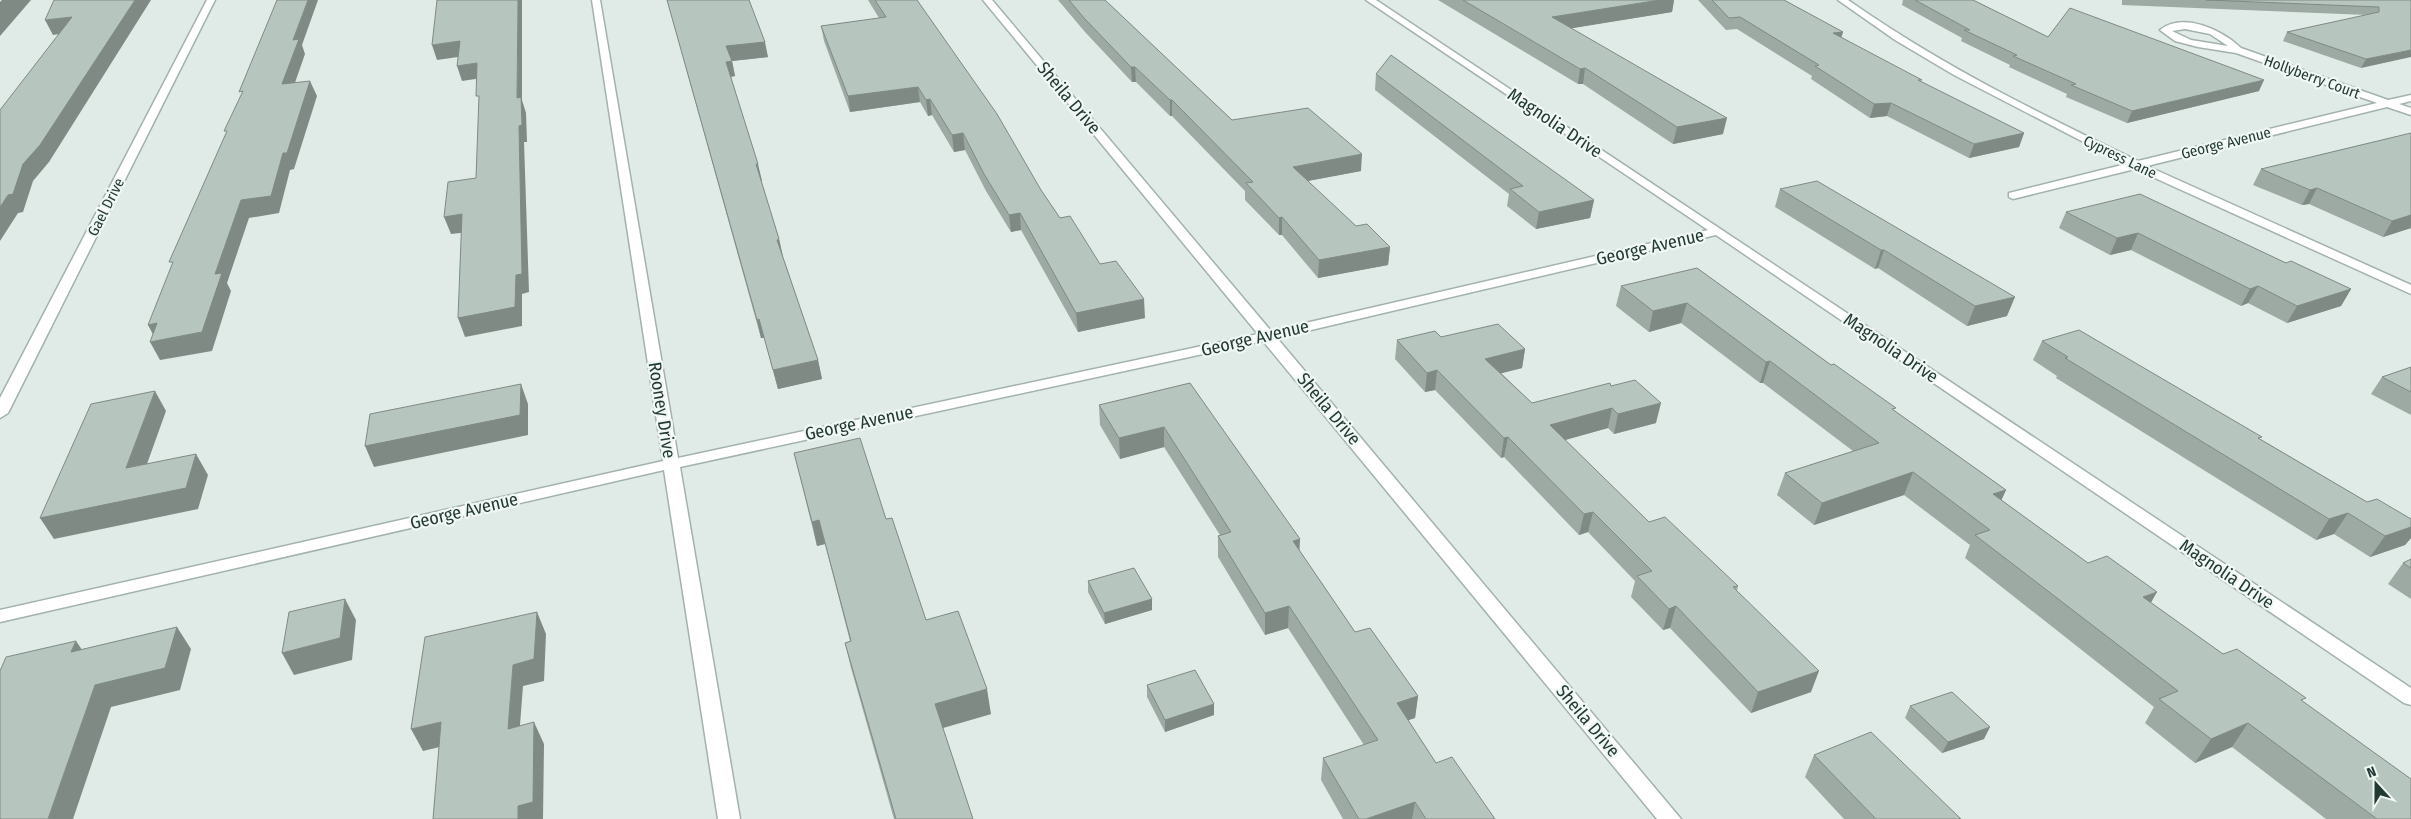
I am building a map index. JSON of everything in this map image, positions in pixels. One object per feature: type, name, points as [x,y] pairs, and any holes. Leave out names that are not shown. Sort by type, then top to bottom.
[{"type":"street","name":"Gael Drive","points":[[0,413],[211,0]]},
{"type":"street","name":"Rooney Drive","points":[[596,0],[729,819]]},
{"type":"street","name":"Sheila Drive","points":[[987,0],[1670,819]]},
{"type":"street","name":"Magnolia Drive","points":[[1370,0],[1718,231],[2411,698]]},
{"type":"street","name":"Cypress Lane","points":[[1842,0],[1934,61],[2035,115],[2136,165],[2411,290]]},
{"type":"street","name":"Hollyberry Court","points":[[2238,50],[2227,38],[2209,30],[2174,26],[2165,30],[2169,35],[2193,43],[2238,50],[2411,112]]},
{"type":"street","name":"George Avenue","points":[[2013,195],[2411,98]]},
{"type":"street","name":"George Avenue","points":[[0,616],[671,464],[1267,336],[1718,231]]},
{"type":"building","points":[[54,0],[135,0],[40,145],[23,164],[13,194],[8,195],[0,207],[0,110],[72,17],[45,20]]},
{"type":"building","points":[[277,0],[308,0],[293,40],[299,39],[282,84],[310,81],[287,153],[283,153],[271,196],[241,200],[215,274],[222,273],[202,332],[150,342],[157,323],[148,325],[173,262],[169,262],[227,131],[224,131],[243,91],[239,92]]},
{"type":"building","points":[[437,0],[518,0],[517,98],[521,97],[522,125],[519,126],[522,274],[516,275],[515,307],[458,318],[462,214],[444,217],[448,182],[476,178],[479,96],[476,96],[477,63],[457,66],[460,41],[432,45]]},
{"type":"building","points":[[667,0],[749,0],[765,42],[726,46],[732,61],[726,62],[758,164],[756,164],[779,239],[777,240],[818,360],[773,370],[759,319],[757,320]]},
{"type":"building","points":[[875,0],[917,0],[997,114],[1041,190],[1060,218],[1070,216],[1100,264],[1116,261],[1144,299],[1076,313],[1020,213],[1009,215],[984,174],[963,133],[952,135],[930,99],[926,100],[918,87],[848,96],[821,26],[886,17]]},
{"type":"building","points":[[1069,0],[1105,0],[1232,120],[1308,108],[1362,154],[1293,167],[1356,226],[1367,224],[1390,247],[1319,260],[1282,217],[1279,218],[1246,183],[1253,182],[1172,100],[1135,67],[1131,67]]},
{"type":"building","points":[[1463,0],[1660,0],[1552,17],[1727,118],[1677,127],[1585,68],[1580,69]]},
{"type":"building","points":[[1712,0],[1784,0],[1843,32],[1833,33],[1922,80],[1918,80],[2024,133],[1974,144],[1891,103],[1874,104],[1815,66],[1819,65],[1740,17],[1729,18]]},
{"type":"building","points":[[1915,0],[1973,0],[2048,37],[2070,8],[2264,80],[2132,111],[2071,85],[2076,84],[2013,56],[2017,55],[1964,30],[1970,30]]},
{"type":"building","points":[[2206,0],[2411,0],[2411,50],[2366,59],[2287,32],[2379,12],[2379,7]]},
{"type":"building","points":[[1391,55],[1594,200],[1539,212],[1510,189],[1523,186],[1376,74]]},
{"type":"building","points":[[2411,133],[2411,215],[2392,221],[2317,188],[2310,190],[2261,169]]},
{"type":"building","points":[[1817,181],[2015,297],[1975,306],[1780,189]]},
{"type":"building","points":[[2140,194],[2286,263],[2291,261],[2351,289],[2297,306],[2258,286],[2250,289],[2138,233],[2117,238],[2066,212]]},
{"type":"building","points":[[1697,268],[1831,365],[1834,364],[1896,408],[1892,409],[2006,490],[1993,494],[2088,563],[2107,556],[2157,592],[2143,597],[2223,654],[2237,649],[2306,698],[2301,700],[2411,779],[2411,819],[2377,819],[2248,723],[2211,739],[2159,699],[2178,691],[1975,535],[1990,530],[1913,472],[1822,503],[1785,473],[1879,443],[1770,361],[1766,362],[1687,303],[1653,311],[1621,286]]},
{"type":"building","points":[[1498,324],[1525,349],[1485,359],[1532,403],[1610,383],[1611,386],[1635,380],[1661,403],[1618,414],[1612,408],[1550,425],[1649,522],[1665,517],[1738,586],[1733,587],[1819,671],[1758,692],[1676,606],[1669,609],[1637,576],[1652,571],[1593,512],[1584,514],[1508,437],[1504,438],[1437,370],[1427,373],[1397,340],[1435,331],[1441,337]]},
{"type":"building","points":[[2079,330],[2262,437],[2258,438],[2367,502],[2377,499],[2411,519],[2411,527],[2385,536],[2348,513],[2329,519],[2065,358],[2068,357],[2042,341]]},
{"type":"building","points":[[2411,367],[2411,392],[2382,377]]},
{"type":"building","points":[[1190,383],[1300,539],[1293,541],[1355,632],[1370,628],[1418,696],[1397,703],[1436,763],[1452,757],[1495,819],[1426,819],[1415,802],[1366,819],[1359,819],[1323,758],[1378,740],[1289,606],[1265,613],[1218,536],[1231,532],[1164,427],[1119,438],[1099,405]]},
{"type":"building","points":[[521,384],[520,415],[365,446],[370,414]]},
{"type":"building","points":[[155,391],[126,468],[196,454],[186,488],[40,518],[91,404]]},
{"type":"building","points":[[860,438],[886,519],[892,518],[926,620],[958,611],[987,689],[935,704],[973,819],[896,819],[845,643],[851,641],[819,520],[812,522],[794,453]]},
{"type":"building","points":[[2411,559],[2411,568],[2403,563]]},
{"type":"building","points":[[1134,568],[1152,599],[1104,613],[1088,581]]},
{"type":"building","points":[[345,599],[340,638],[282,653],[289,612]]},
{"type":"building","points":[[537,612],[534,659],[513,665],[508,729],[534,722],[533,802],[518,806],[518,819],[433,819],[441,722],[411,729],[425,637]]},
{"type":"building","points":[[177,627],[165,668],[95,685],[48,819],[0,819],[0,671],[6,657],[76,641],[71,652]]},
{"type":"building","points":[[1195,670],[1214,704],[1165,720],[1147,685]]},
{"type":"building","points":[[1952,692],[1990,727],[1948,742],[1910,706]]},
{"type":"building","points":[[1871,732],[1961,819],[1876,819],[1814,755]]}]
